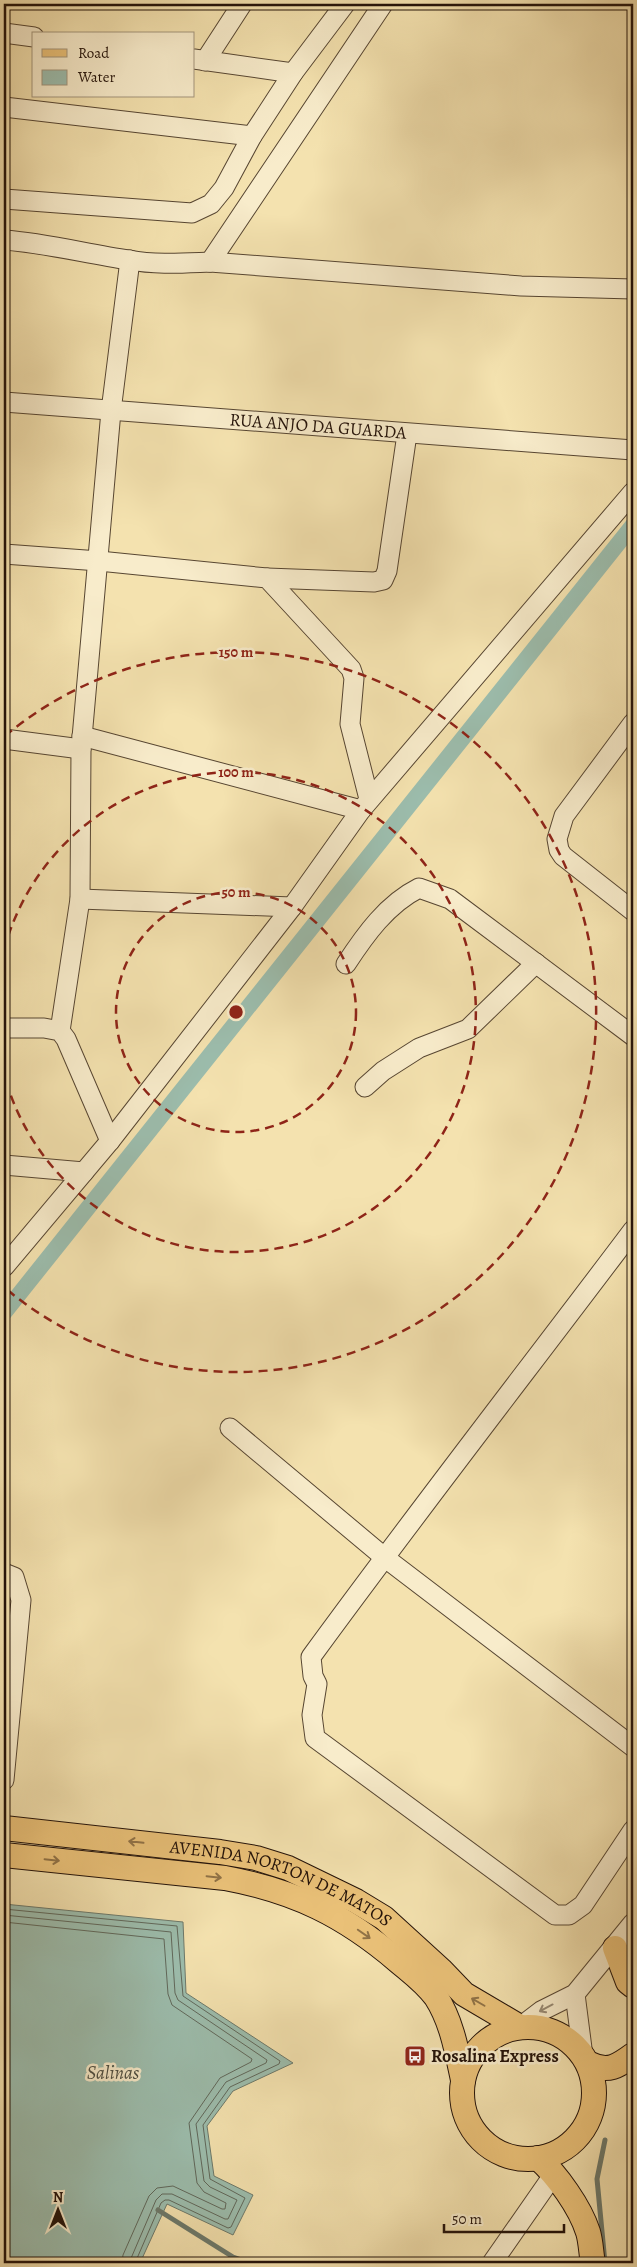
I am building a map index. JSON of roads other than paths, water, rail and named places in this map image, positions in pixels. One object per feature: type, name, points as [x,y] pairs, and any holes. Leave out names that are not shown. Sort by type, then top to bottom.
[{"type":"main road","name":"AVENIDA NORTON DE MATOS","points":[[4,1828],[220,1852],[256,1858],[288,1868],[356,1900],[384,1918],[441,1970],[464,1994],[520,2027]]},
{"type":"main road","name":"AVENIDA NORTON DE MATOS","points":[[4,1855],[225,1878],[261,1885],[292,1895],[323,1909],[378,1944],[420,1978],[436,1997],[452,2032],[463,2080]]},
{"type":"main road","points":[[615,1948],[631,1984]]},
{"type":"main road","points":[[593,2263],[588,2232],[546,2166],[502,2154],[486,2144],[474,2131],[466,2115],[462,2098],[463,2080],[470,2060],[483,2044],[500,2033],[520,2027],[549,2030],[574,2044],[587,2060],[599,2068],[614,2068],[633,2055]]},
{"type":"main road","points":[[546,2166],[555,2153],[571,2144],[584,2129],[591,2115],[594,2099],[594,2082],[587,2060]]},
{"type":"street","points":[[242,4],[200,60],[293,73]]},
{"type":"street","points":[[4,199],[192,213],[211,204],[224,188],[252,136],[293,73],[345,4]]},
{"type":"street","points":[[210,262],[383,4]]},
{"type":"street","points":[[4,33],[32,37]]},
{"type":"street","points":[[4,107],[252,136]]},
{"type":"street","points":[[4,240],[167,264],[210,262],[521,286],[633,289]]},
{"type":"street","points":[[60,1031],[80,900],[81,742],[99,561],[111,412],[130,260]]},
{"type":"street","name":"RUA ANJO DA GUARDA","points":[[4,402],[111,412],[633,450]]},
{"type":"street","points":[[4,554],[99,561],[267,578],[374,582],[383,580],[388,571],[407,434]]},
{"type":"street","points":[[4,1267],[110,1141],[292,907],[365,805],[633,492]]},
{"type":"street","points":[[267,578],[351,668],[354,678],[350,724],[365,805]]},
{"type":"street","points":[[633,723],[564,816],[557,839],[559,850],[563,856],[633,911]]},
{"type":"street","points":[[4,739],[81,742],[365,805]]},
{"type":"street","points":[[346,964],[364,937],[402,897],[419,888],[450,899],[633,1036]]},
{"type":"street","points":[[80,900],[292,907]]},
{"type":"street","points":[[365,1087],[383,1071],[419,1048],[468,1029],[536,963]]},
{"type":"street","points":[[4,1028],[44,1028],[60,1031],[66,1039],[110,1141]]},
{"type":"street","points":[[4,1165],[84,1172]]},
{"type":"street","points":[[633,1230],[450,1473],[384,1557],[311,1657],[313,1676],[317,1684],[312,1715],[312,1729],[315,1738],[555,1915],[569,1915],[583,1905],[633,1830]]},
{"type":"street","points":[[230,1428],[384,1557],[633,1747]]},
{"type":"street","points":[[4,1572],[14,1577],[21,1600],[4,1780]]},
{"type":"street","points":[[520,2027],[541,2011],[575,1994],[615,1948],[633,1923]]},
{"type":"street","points":[[575,1994],[587,2060]]},
{"type":"street","points":[[492,2263],[546,2166]]},
{"type":"water","name":"Salinas","points":[[4,1904],[183,1922],[186,1993],[293,2063],[233,2091],[207,2126],[214,2176],[253,2195],[233,2235],[167,2204],[140,2263],[4,2263]]},
{"type":"waterway","points":[[4,1313],[633,525]]},
{"type":"waterway","points":[[630,2009],[633,2005]]},
{"type":"waterway","points":[[605,2140],[597,2179],[605,2263]]},
{"type":"waterway","points":[[158,2210],[233,2257],[250,2263]]},
{"type":"place","name":"Rosalina Express","points":[[415,2056]]}]
